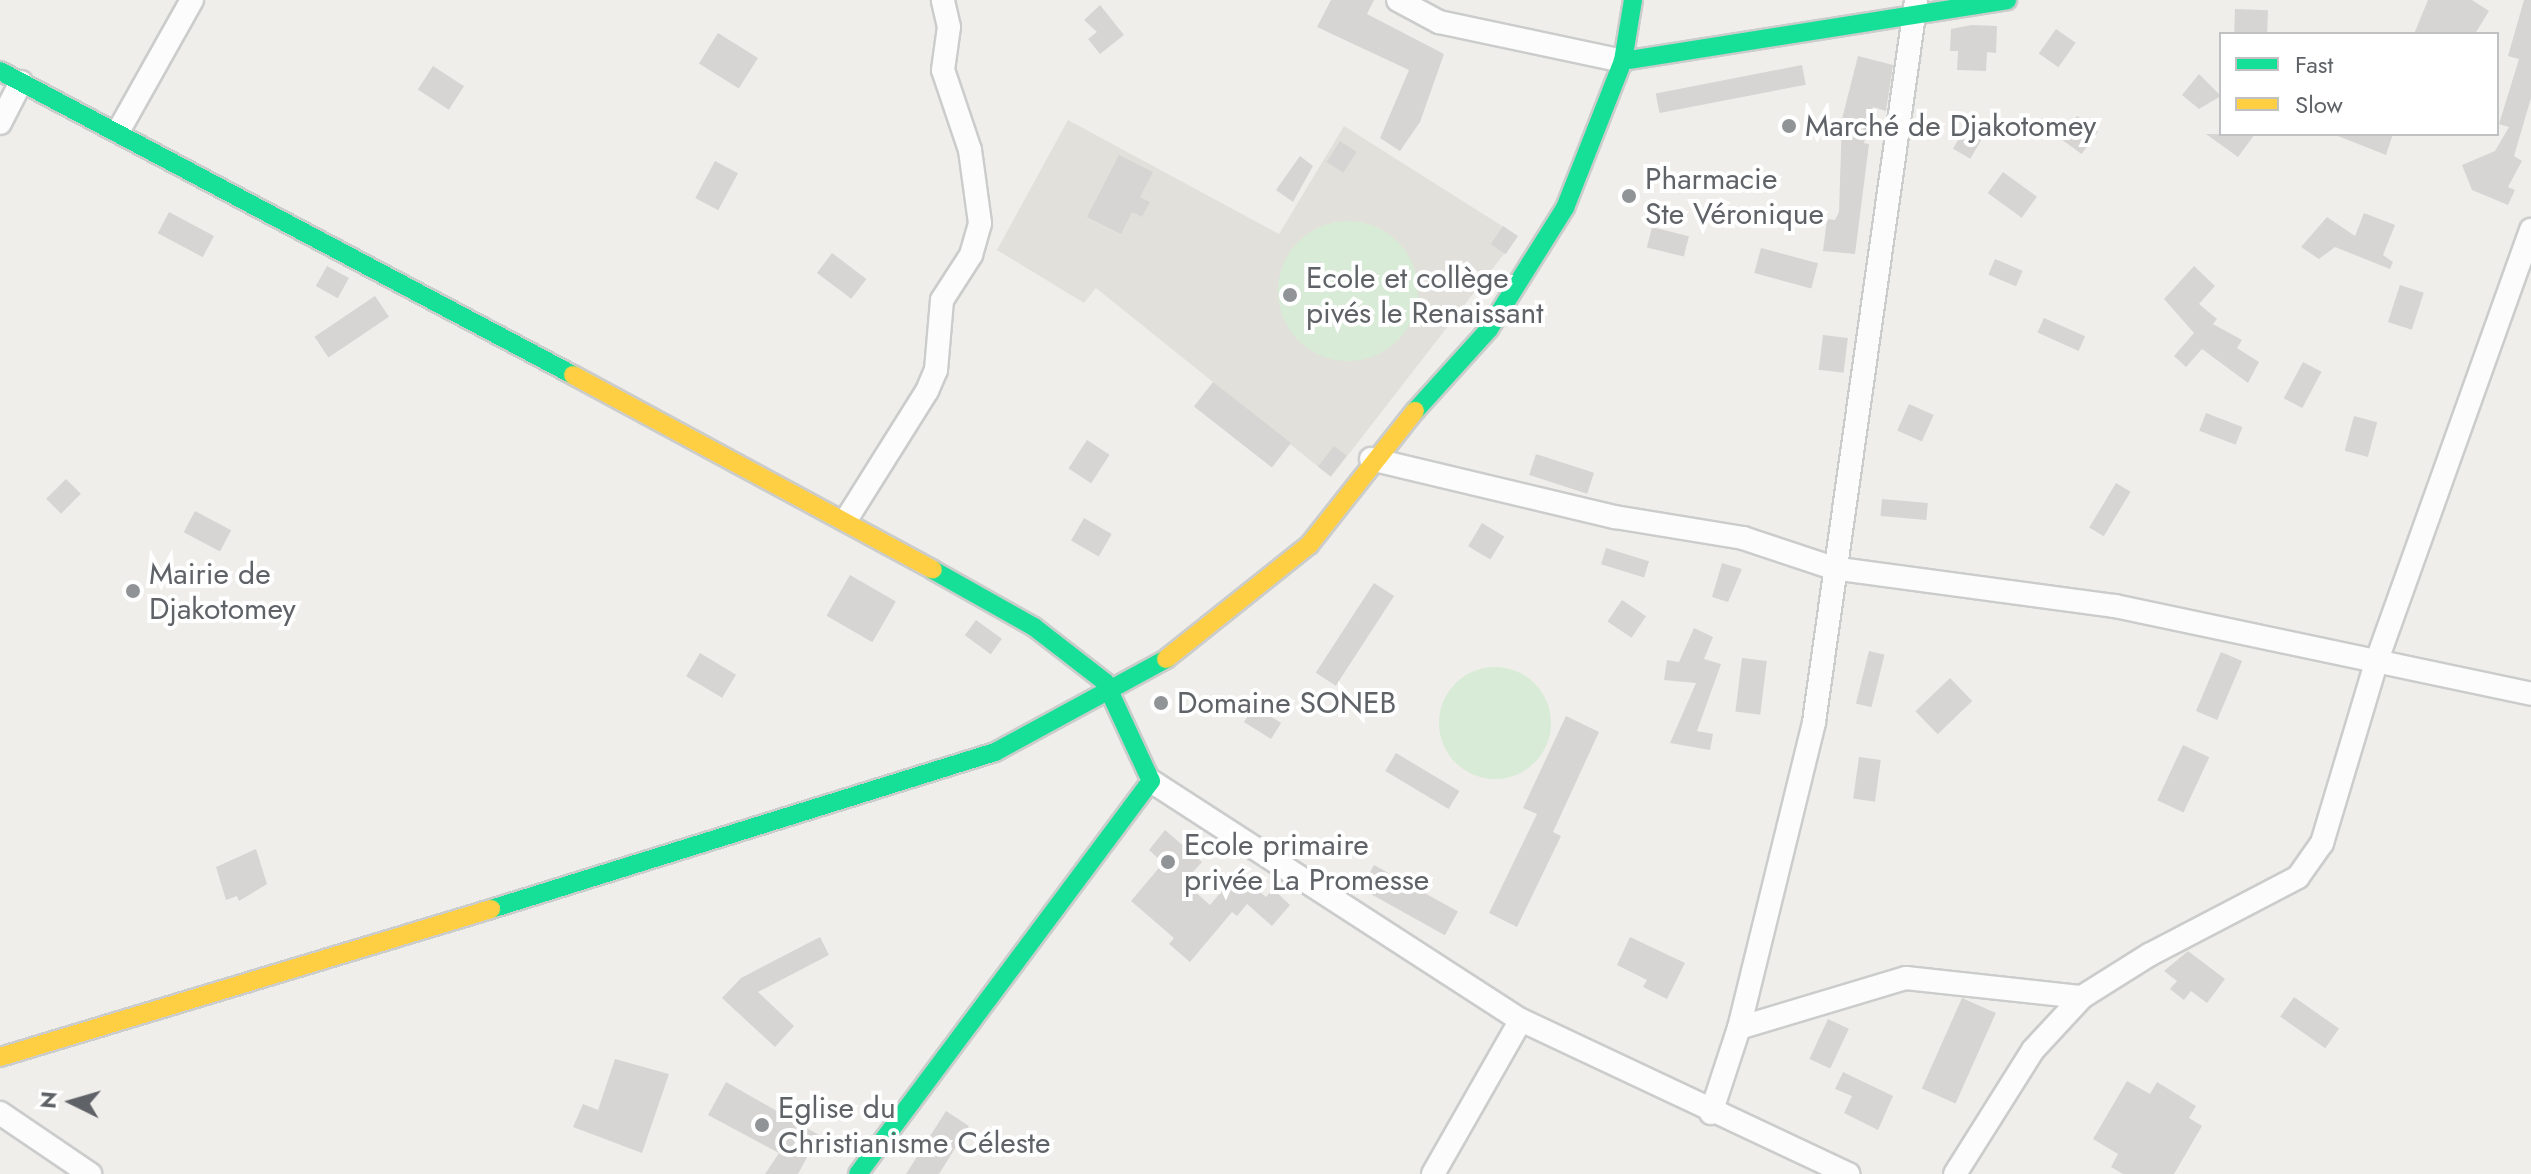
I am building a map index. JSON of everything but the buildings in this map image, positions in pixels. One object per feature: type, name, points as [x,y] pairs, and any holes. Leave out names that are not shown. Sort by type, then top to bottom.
[{"type":"street","points":[[119,130],[192,0]]},
{"type":"street","points":[[846,520],[932,380],[942,300],[971,255],[980,223],[970,150],[943,70],[949,27],[943,0]]},
{"type":"street","points":[[1398,0],[1439,22],[1623,61],[1915,8],[2007,0]]},
{"type":"street","points":[[0,1057],[864,797],[995,752],[1109,695],[1182,651],[1259,592],[1309,545],[1371,459],[1489,329],[1565,208],[1623,61],[1633,0]]},
{"type":"street","points":[[1711,1113],[1739,1028],[1814,722],[1833,568],[1915,8]]},
{"type":"street","points":[[0,71],[119,130],[846,520],[1034,627],[1085,662],[1109,695],[1151,781],[1521,1020],[1711,1113],[1849,1174]]},
{"type":"street","points":[[0,123],[21,82]]},
{"type":"street","points":[[1955,1174],[2033,1050],[2082,997],[2149,955],[2298,877],[2322,843],[2377,660],[2531,230]]},
{"type":"street","points":[[1371,459],[1615,517],[1743,538],[1833,568],[2115,606],[2531,694]]},
{"type":"street","points":[[858,1174],[1151,781]]},
{"type":"street","points":[[1739,1028],[1906,978],[2082,997]]},
{"type":"street","points":[[1433,1174],[1521,1020]]},
{"type":"street","points":[[0,1113],[90,1174]]},
{"type":"shaded area","name":"Ecole et collège pivés le Renaissant","points":[[1068,120],[1279,234],[1344,126],[1518,236],[1331,477],[1096,288],[1084,303],[997,250]]},
{"type":"green space","points":[[1348,221],[1375,227],[1397,242],[1412,264],[1418,291],[1412,318],[1397,340],[1375,355],[1348,361],[1321,355],[1299,340],[1284,318],[1278,291],[1284,264],[1299,242],[1321,227]]},
{"type":"green space","points":[[1495,667],[1516,671],[1534,684],[1547,702],[1551,723],[1547,744],[1534,762],[1516,775],[1495,779],[1474,775],[1456,762],[1443,744],[1439,723],[1443,702],[1456,684],[1474,671]]},
{"type":"traffic: fast","points":[[1415,411],[1489,329],[1565,208],[1623,61],[1633,0]]},
{"type":"traffic: fast","points":[[1623,61],[2007,0]]},
{"type":"traffic: fast","points":[[0,71],[573,375]]},
{"type":"traffic: fast","points":[[858,1174],[1151,781],[1105,682],[1034,627],[933,570]]},
{"type":"traffic: fast","points":[[491,909],[995,752],[1166,659]]},
{"type":"traffic: slow","points":[[573,375],[933,570]]},
{"type":"traffic: slow","points":[[1166,659],[1309,545],[1415,411]]},
{"type":"traffic: slow","points":[[0,1057],[491,909]]},
{"type":"place","name":"Marché de Djakotomey","points":[[1789,126]]},
{"type":"place","name":"Pharmacie Ste Véronique","points":[[1629,196]]},
{"type":"place","name":"Ecole et collège pivés le Renaissant","points":[[1290,295]]},
{"type":"place","name":"Mairie de Djakotomey","points":[[133,591]]},
{"type":"place","name":"Domaine SONEB","points":[[1161,703]]},
{"type":"place","name":"Ecole primaire privée La Promesse","points":[[1168,862]]},
{"type":"place","name":"Eglise du Christianisme Céleste","points":[[762,1125]]}]
